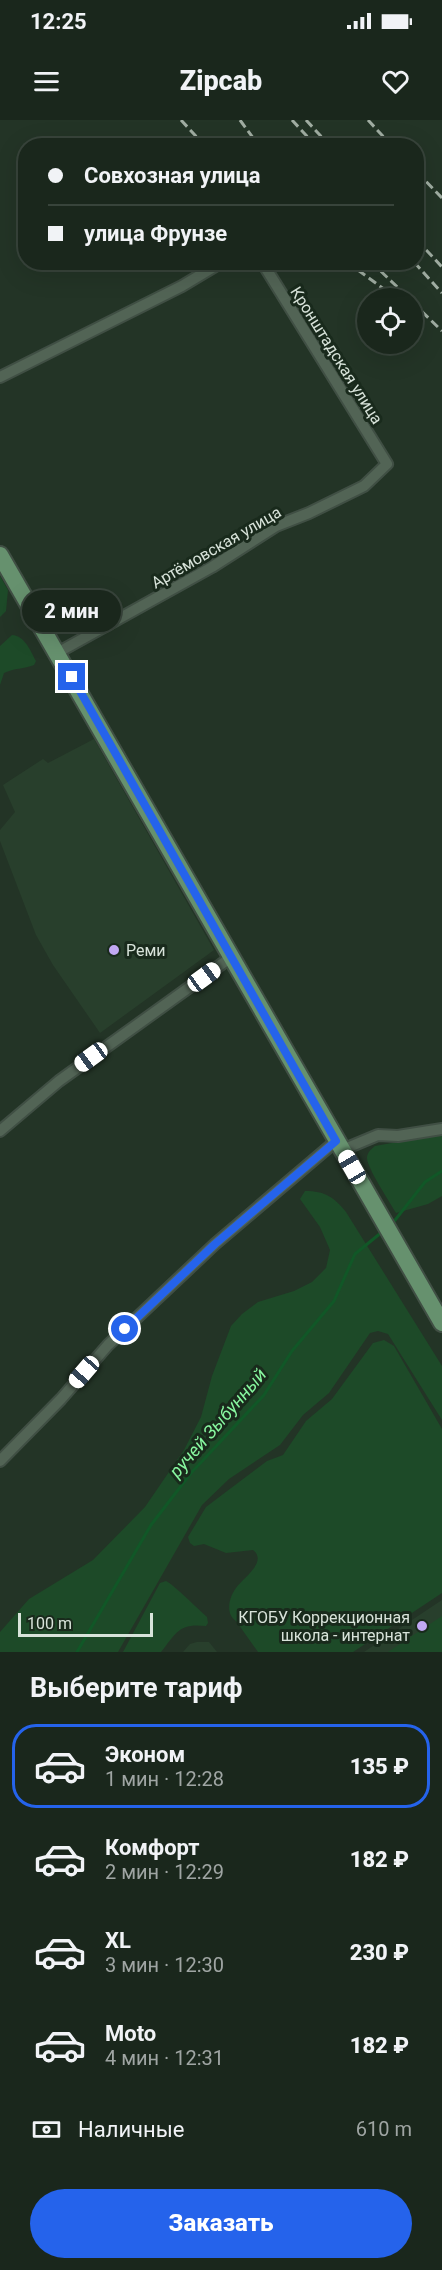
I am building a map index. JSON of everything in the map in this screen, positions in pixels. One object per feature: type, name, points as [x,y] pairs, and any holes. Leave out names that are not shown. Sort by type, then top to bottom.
[{"type":"main road","points":[[0,555],[442,1323]]},
{"type":"street","points":[[0,377],[182,286],[209,270]]},
{"type":"street","name":"Кронштадская улица","points":[[267,270],[387,464]]},
{"type":"street","name":"Артёмовская улица","points":[[57,653],[212,567],[276,526],[309,513],[364,486],[387,464]]},
{"type":"street","points":[[0,1131],[59,1081],[231,958]]},
{"type":"street","points":[[0,1461],[61,1400],[108,1345],[215,1244],[339,1145],[378,1135],[398,1136],[442,1129]]},
{"type":"shaded area","points":[[94,739],[214,950],[100,1033],[53,965],[36,935],[0,841],[0,830],[15,812],[3,785],[43,759],[48,763]]},
{"type":"shaded area","name":"КГОБУ Коррекционная школа - интернат","points":[[442,1600],[442,1652],[364,1652]]},
{"type":"shaded area","points":[[209,1642],[217,1652],[183,1652],[190,1644]]},
{"type":"green space","points":[[0,576],[8,590],[6,611],[0,617]]},
{"type":"green space","points":[[12,635],[24,641],[36,661],[34,665],[4,673],[0,685],[0,646]]},
{"type":"green space","points":[[442,1134],[442,1196],[428,1204],[396,1213],[368,1163],[368,1153],[375,1146]]},
{"type":"green space","points":[[305,1191],[329,1196],[346,1212],[442,1366],[442,1420],[388,1334],[378,1331],[370,1333],[329,1393],[303,1415],[280,1445],[229,1479],[202,1505],[118,1652],[0,1652],[0,1632],[29,1599],[93,1560],[145,1507],[184,1450],[201,1417],[212,1376],[231,1326],[258,1302],[294,1291],[312,1282],[326,1268],[330,1250],[320,1227],[300,1199]]},
{"type":"green space","points":[[384,1340],[394,1346],[442,1429],[442,1593],[353,1652],[258,1652],[229,1610],[234,1592],[253,1570],[258,1560],[257,1555],[253,1550],[226,1553],[204,1544],[194,1546],[188,1537],[206,1507],[267,1461],[283,1455],[306,1421],[332,1399],[373,1343]]},
{"type":"green space","points":[[166,1581],[207,1617],[208,1623],[206,1626],[190,1626],[179,1630],[161,1652],[123,1652],[160,1583]]},
{"type":"green space","points":[[442,1616],[442,1652],[388,1652]]},
{"type":"waterway","name":"ручей Зыбунный","points":[[392,1224],[425,1182],[442,1171]]},
{"type":"waterway","name":"ручей Зыбунный","points":[[77,1652],[151,1525],[191,1473],[264,1395],[292,1351],[334,1301],[355,1254],[382,1232]]},
{"type":"railway","points":[[181,120],[198,138]]},
{"type":"railway","points":[[240,120],[253,138]]},
{"type":"railway","points":[[292,120],[309,138]]},
{"type":"railway","points":[[306,120],[323,138]]},
{"type":"railway","points":[[368,120],[385,138]]},
{"type":"railway","points":[[424,179],[442,198]]},
{"type":"railway","points":[[424,248],[442,267]]},
{"type":"railway","points":[[358,270],[382,288]]},
{"type":"railway","points":[[379,270],[398,288]]},
{"type":"railway","points":[[421,270],[442,293]]},
{"type":"railway","points":[[423,313],[442,331]]},
{"type":"place","name":"Реми","points":[[114,950]]},
{"type":"place","name":"КГОБУ Коррекционная школа - интернат","points":[[422,1626]]},
{"type":"route","points":[[72,677],[336,1141],[215,1244],[125,1329]]}]
